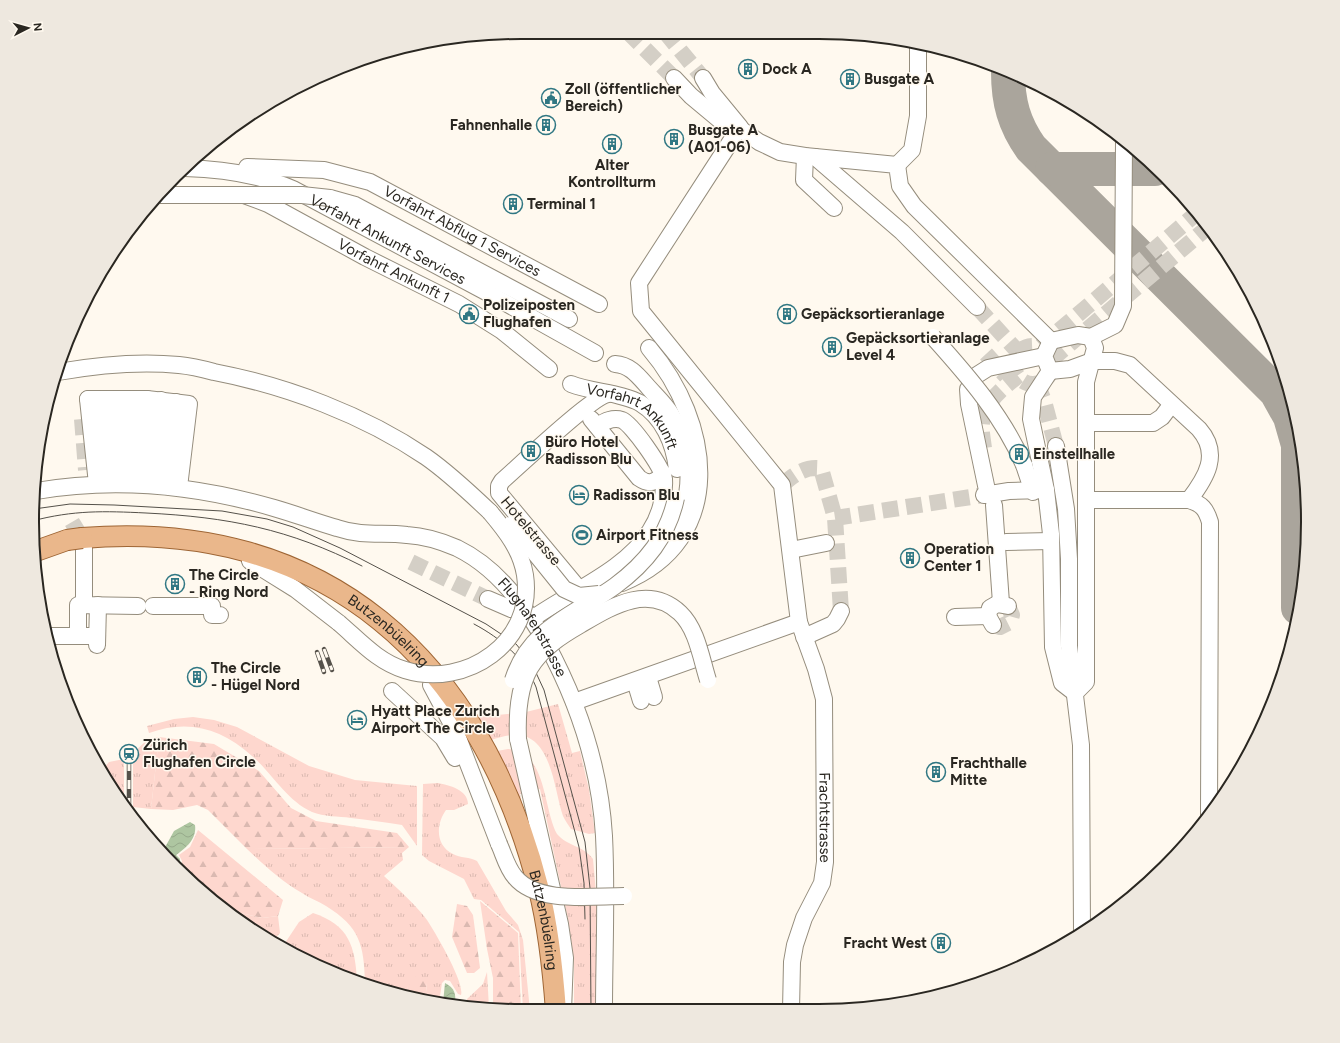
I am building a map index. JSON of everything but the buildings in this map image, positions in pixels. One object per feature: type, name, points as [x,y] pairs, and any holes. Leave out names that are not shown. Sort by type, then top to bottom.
[{"type":"main road","name":"Butzenbüelring","points":[[40,550],[75,541],[108,536],[141,536],[200,541],[240,551],[302,572],[333,588],[365,609],[401,638],[418,654],[455,712],[486,749],[520,830],[539,892],[550,953],[555,1004]]},
{"type":"street","points":[[897,165],[912,150],[918,116],[918,49]]},
{"type":"street","points":[[674,78],[691,96],[721,121],[739,127],[768,147],[790,154],[810,157],[897,165]]},
{"type":"street","points":[[703,78],[712,93],[739,127]]},
{"type":"street","name":"Frachtstrasse","points":[[739,127],[639,283],[641,312],[782,485],[801,630],[824,699],[825,862],[822,883],[804,918],[795,945],[792,962],[791,1004]]},
{"type":"street","points":[[1051,341],[1078,335],[1091,337],[1115,325],[1123,306],[1124,149]]},
{"type":"street","points":[[810,157],[804,180],[834,208]]},
{"type":"street","points":[[810,157],[902,232],[977,307]]},
{"type":"street","points":[[897,165],[900,186],[914,206],[1051,341]]},
{"type":"street","name":"Vorfahrt Abflug 1 Services","points":[[193,168],[300,168],[342,174],[370,182],[396,194],[581,293],[597,307]]},
{"type":"street","name":"Vorfahrt Ankunft Services","points":[[193,169],[237,172],[266,178],[293,188],[580,344],[597,350]]},
{"type":"street","name":"Vorfahrt Ankunft 1","points":[[172,188],[227,191],[249,197],[276,208],[365,257],[458,304],[493,325],[551,366]]},
{"type":"street","points":[[165,196],[302,195],[330,198],[355,205],[570,319]]},
{"type":"street","points":[[932,337],[982,394],[1005,427],[1039,491]]},
{"type":"street","points":[[1075,693],[1086,682],[1086,382],[1095,348],[1091,337]]},
{"type":"street","points":[[1051,341],[1047,364],[1034,397],[1031,419],[1039,491],[1051,541],[1053,647],[1062,683],[1075,693]]},
{"type":"street","points":[[490,512],[518,532],[564,589],[579,596],[591,596],[645,572],[674,549],[690,521],[699,486],[699,461],[689,420],[669,376],[648,348]]},
{"type":"street","points":[[977,375],[988,368],[1047,364],[1070,369],[1092,361],[1115,361],[1130,365],[1203,434],[1209,449],[1207,473],[1202,484],[1189,500]]},
{"type":"street","points":[[63,371],[122,363],[179,365],[247,378],[305,397],[368,422],[426,457],[469,491],[490,512],[515,545],[523,565],[526,585],[525,602],[520,621],[508,640],[495,653],[480,663],[458,671],[431,674],[414,672],[397,667],[379,658],[339,623],[270,572],[242,556],[200,541]]},
{"type":"street","points":[[532,618],[648,546],[680,514],[686,497],[688,476],[683,442],[670,413],[635,372],[627,366],[615,364]]},
{"type":"street","name":"Vorfahrt Ankunft","points":[[571,384],[640,403],[658,420],[670,437],[677,467],[676,498],[668,526],[656,546],[644,561],[609,589]]},
{"type":"street","points":[[955,617],[990,620],[988,612],[993,605],[1004,605],[989,498],[969,404],[968,389]]},
{"type":"street","name":"Hotelstrasse","points":[[579,589],[499,490],[502,481],[583,410],[601,396],[608,394]]},
{"type":"street","points":[[82,419],[139,400]]},
{"type":"street","points":[[138,484],[139,400]]},
{"type":"street","points":[[138,484],[139,400]]},
{"type":"street","points":[[138,484],[139,400]]},
{"type":"street","points":[[138,484],[139,400]]},
{"type":"street","points":[[631,400],[633,430]]},
{"type":"street","points":[[1086,423],[1153,423],[1162,417],[1171,405]]},
{"type":"street","points":[[583,410],[639,478],[646,483],[652,483],[663,473]]},
{"type":"street","points":[[597,426],[610,419],[618,419],[627,423],[656,460],[663,473],[662,500],[656,519],[639,546],[618,565]]},
{"type":"street","points":[[1056,446],[1066,509],[1069,559],[1069,646],[1081,751],[1082,926]]},
{"type":"street","points":[[86,470],[87,476],[138,484]]},
{"type":"street","name":"Flughafenstrasse","points":[[40,488],[138,484],[253,502],[355,533],[369,535],[405,534],[440,541],[480,561],[488,568],[532,618],[554,659],[574,702],[588,745],[599,796],[604,836],[604,1004]]},
{"type":"street","points":[[989,498],[1009,492],[1039,491]]},
{"type":"street","points":[[1086,500],[1189,500],[1200,504],[1207,511],[1210,522],[1209,804]]},
{"type":"street","points":[[40,541],[75,541],[91,605],[97,640],[78,636],[53,636]]},
{"type":"street","points":[[1006,542],[1051,541]]},
{"type":"street","points":[[791,550],[826,542]]},
{"type":"street","points":[[563,1004],[565,958],[560,924],[512,713],[511,691],[514,677],[532,644],[550,626],[609,589]]},
{"type":"street","points":[[488,599],[511,609],[522,606]]},
{"type":"street","points":[[518,739],[518,711],[524,679],[536,659],[562,636],[610,607],[622,602],[638,599],[657,600],[669,605],[681,614],[694,634],[708,679],[703,657]]},
{"type":"street","points":[[78,636],[78,605],[212,606],[212,615],[220,615]]},
{"type":"street","points":[[574,702],[703,657],[801,630],[833,624],[841,611]]},
{"type":"street","points":[[641,679],[648,699]]},
{"type":"street","points":[[392,691],[462,756]]},
{"type":"street","points":[[455,712],[462,756],[513,874],[524,886],[533,891],[551,896],[624,894],[614,889],[604,893]]},
{"type":"green space","points":[[558,704],[572,753],[580,751],[589,790],[595,833],[589,834],[571,829],[563,816],[550,766],[537,744],[527,737],[515,735],[491,740],[477,717],[526,712]]},
{"type":"green space","points":[[193,717],[214,720],[237,727],[309,766],[355,780],[417,786],[417,846],[402,825],[321,815],[303,807],[287,794],[252,756],[240,746],[216,733],[191,727],[177,727],[149,733],[147,726],[174,719]]},
{"type":"green space","points":[[159,737],[151,809],[133,807],[133,753],[147,740],[149,743],[154,741],[154,738]]},
{"type":"green space","points":[[159,737],[214,744],[259,771],[291,808],[316,821],[397,833],[409,847],[247,849],[208,810],[197,805],[173,810],[151,809]]},
{"type":"green space","points":[[508,749],[521,752],[530,760],[537,770],[542,783],[552,823],[557,834],[561,838],[585,851],[593,859],[597,904],[597,1004],[574,1004],[574,961],[568,919],[540,789],[520,794],[524,814],[497,751]]},
{"type":"green space","points":[[124,759],[124,795],[106,766],[109,762]]},
{"type":"green space","points":[[438,783],[447,785],[457,789],[465,795],[467,799],[468,804],[454,810],[446,810],[440,822],[440,840],[447,850],[453,854],[477,861],[506,911],[518,925],[523,940],[529,1004],[523,1004],[519,932],[481,900],[474,899],[464,879],[429,861],[422,855],[423,784]]},
{"type":"green space","points":[[198,830],[283,900],[278,916],[262,918],[239,913],[228,904],[182,865],[182,861],[179,855],[190,847]]},
{"type":"green space","points":[[409,847],[402,853],[403,860],[384,876],[413,903],[427,920],[454,969],[461,989],[461,995],[458,994],[450,981],[445,980],[442,983],[440,997],[426,995],[427,983],[408,986],[408,990],[365,977],[363,958],[358,938],[346,922],[326,906],[305,895],[280,878],[247,849]]},
{"type":"green space","points":[[480,901],[518,933],[521,1004],[493,1003],[493,978]]},
{"type":"green space","points":[[457,904],[467,906],[473,915],[480,968],[474,973],[467,973],[452,937]]},
{"type":"green space","points":[[239,913],[262,918],[278,916],[280,933],[277,937],[253,923]]},
{"type":"green space","points":[[313,913],[335,924],[348,938],[352,947],[356,974],[308,954],[286,942],[299,922]]},
{"type":"green space","points":[[487,972],[489,1003],[467,1001],[467,999],[483,984]]},
{"type":"green space","points":[[417,975],[427,983],[426,995],[408,990],[408,986]]},
{"type":"water","points":[[190,822],[195,825],[193,839],[176,855],[180,859],[179,862],[165,847],[174,831]]},
{"type":"water","points":[[445,983],[453,989],[455,999],[444,998]]},
{"type":"taxiway","points":[[1008,78],[1013,112],[1020,130],[1031,148],[1276,392],[1289,416]]},
{"type":"taxiway","points":[[1052,169],[1148,169]]},
{"type":"taxiway","points":[[1298,469],[1298,574]]},
{"type":"tunnel","points":[[635,39],[674,78]]},
{"type":"tunnel","points":[[671,39],[703,78]]},
{"type":"tunnel","points":[[1041,346],[1192,217]]},
{"type":"tunnel","points":[[1051,360],[1203,231]]},
{"type":"tunnel","points":[[977,307],[1019,353]]},
{"type":"tunnel","points":[[1033,346],[1046,352],[1052,365],[1046,378],[1033,384],[1020,378],[1014,365],[1020,352],[1033,346]]},
{"type":"tunnel","points":[[986,354],[1006,376]]},
{"type":"tunnel","points":[[984,448],[982,426],[986,408],[995,396],[1018,376]]},
{"type":"tunnel","points":[[1037,383],[1044,401],[1056,446]]},
{"type":"tunnel","points":[[82,419],[86,470]]},
{"type":"tunnel","points":[[782,485],[798,473],[808,469],[818,468],[822,472],[835,518],[841,611]]},
{"type":"tunnel","points":[[835,518],[984,495]]},
{"type":"tunnel","points":[[72,522],[84,542]]},
{"type":"tunnel","points":[[411,562],[488,599]]},
{"type":"tunnel","points":[[993,625],[1000,627],[1010,622],[1012,615],[1008,606]]},
{"type":"tram line","points":[[39,508],[70,504],[114,505],[222,511],[267,519],[293,527],[340,548],[486,624],[516,644],[531,662],[544,690],[585,842],[590,888],[591,1004]]},
{"type":"tram line","points":[[39,519],[89,512],[146,513],[204,518],[257,527],[283,534],[335,553],[362,566]]},
{"type":"tram line","points":[[474,624],[494,636],[511,650],[525,667],[536,687],[579,847],[584,883],[585,919]]},
{"type":"railway","points":[[324,649],[332,670]]},
{"type":"railway","points":[[317,652],[324,672]]},
{"type":"railway","points":[[129,754],[129,802]]},
{"type":"place","name":"Dock A","points":[[748,69]]},
{"type":"place","name":"Busgate A","points":[[850,79]]},
{"type":"place","name":"Zoll (öffentlicher Bereich)","points":[[551,98]]},
{"type":"place","name":"Fahnenhalle","points":[[546,125]]},
{"type":"place","name":"Busgate A (A01-06)","points":[[674,139]]},
{"type":"place","name":"Alter Kontrollturm","points":[[612,144]]},
{"type":"place","name":"Terminal 1","points":[[513,204]]},
{"type":"place","name":"Polizeiposten Flughafen","points":[[469,314]]},
{"type":"place","name":"Gepäcksortieranlage","points":[[787,314]]},
{"type":"place","name":"Gepäcksortieranlage Level 4","points":[[832,347]]},
{"type":"place","name":"Büro Hotel Radisson Blu","points":[[531,451]]},
{"type":"place","name":"Einstellhalle","points":[[1019,454]]},
{"type":"place","name":"Radisson Blu","points":[[579,495]]},
{"type":"place","name":"Airport Fitness","points":[[582,535]]},
{"type":"place","name":"Operation Center 1","points":[[910,558]]},
{"type":"place","name":"The Circle - Ring Nord","points":[[175,584]]},
{"type":"place","name":"The Circle - Hügel Nord","points":[[197,677]]},
{"type":"place","name":"Hyatt Place Zurich Airport The Circle","points":[[357,720]]},
{"type":"place","name":"Zürich Flughafen Circle","points":[[129,754]]},
{"type":"place","name":"Frachthalle Mitte","points":[[936,772]]},
{"type":"place","name":"Fracht West","points":[[941,943]]}]
